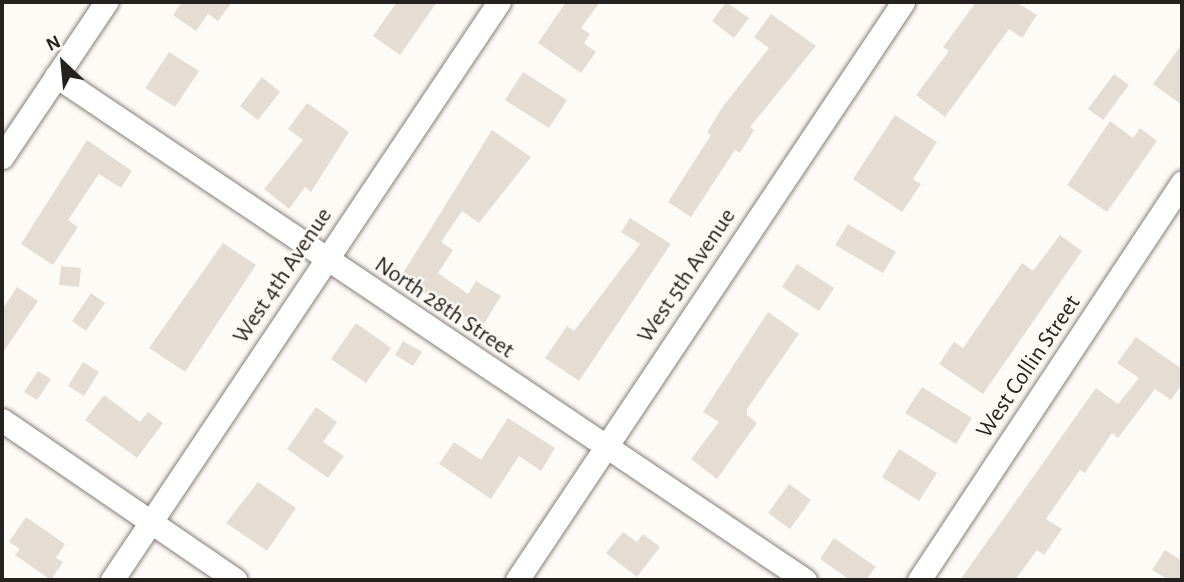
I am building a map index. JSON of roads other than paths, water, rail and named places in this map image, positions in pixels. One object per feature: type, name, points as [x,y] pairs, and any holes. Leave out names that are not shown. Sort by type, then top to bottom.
[{"type":"street","points":[[2,157],[106,2]]},
{"type":"street","name":"West 4th Avenue","points":[[112,580],[499,2]]},
{"type":"street","name":"West 5th Avenue","points":[[517,580],[902,2]]},
{"type":"street","name":"North 28th Street","points":[[56,76],[604,448],[805,580]]},
{"type":"street","name":"West Collin Street","points":[[919,580],[1180,189]]},
{"type":"street","points":[[2,420],[236,580]]}]
